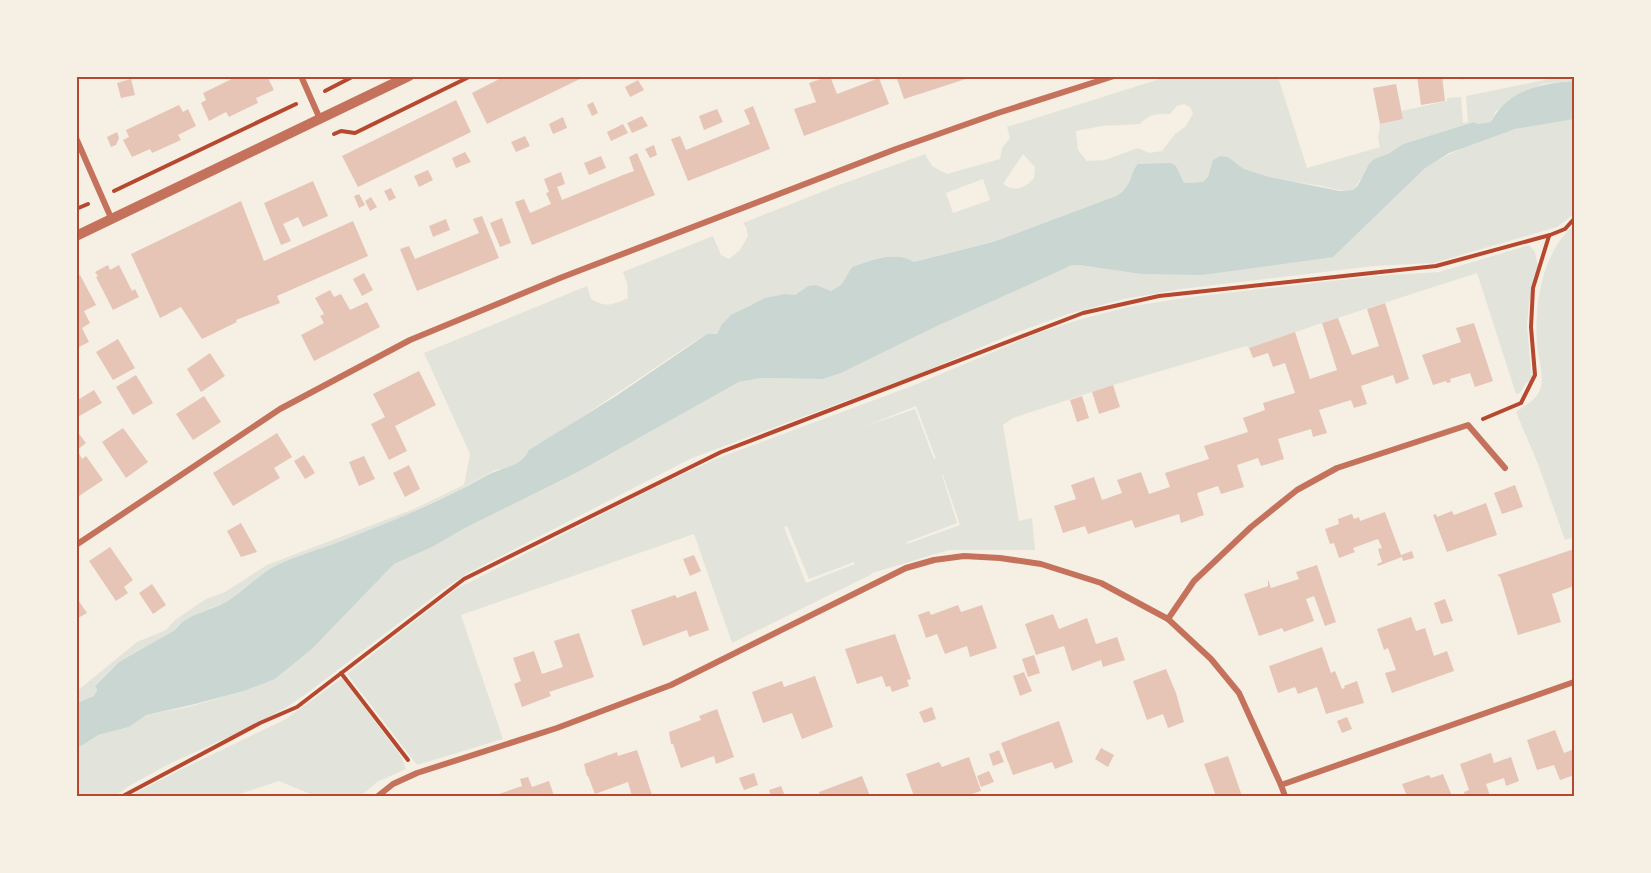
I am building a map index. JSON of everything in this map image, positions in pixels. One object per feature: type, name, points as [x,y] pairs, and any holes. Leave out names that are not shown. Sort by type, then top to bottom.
[{"type":"street","points":[[301,76],[320,120]]},
{"type":"street","points":[[76,236],[410,76]]},
{"type":"street","points":[[76,545],[280,409],[410,340],[560,278],[896,149],[1114,76]]},
{"type":"street","points":[[76,138],[112,220]]},
{"type":"street","points":[[1168,619],[1194,581],[1251,527],[1298,490],[1337,468],[1468,424],[1505,468]]},
{"type":"street","points":[[378,796],[393,784],[417,772],[557,728],[671,685],[906,568],[964,556],[1041,564],[1101,583],[1168,619],[1211,659],[1239,693],[1285,796]]},
{"type":"street","points":[[1281,785],[1575,682]]},
{"type":"path","points":[[76,209],[354,76]]},
{"type":"path","points":[[328,137],[342,131],[355,133],[471,76]]},
{"type":"path","points":[[123,796],[260,723],[297,707],[464,579],[710,457],[1083,313],[1159,296],[1436,266],[1550,235],[1565,229],[1575,219]]},
{"type":"path","points":[[1468,424],[1521,403],[1535,375],[1531,327],[1533,288],[1550,235]]},
{"type":"path","points":[[341,673],[417,772]]},
{"type":"shaded area","points":[[1166,77],[1278,77],[1307,168],[1380,147],[1378,139],[1380,124],[1403,119],[1401,111],[1447,101],[1447,98],[1461,97],[1463,123],[1468,122],[1466,96],[1559,77],[1574,77],[1574,81],[1542,84],[1496,111],[1491,122],[1478,124],[1474,122],[1403,144],[1390,153],[1374,159],[1353,190],[1339,190],[1265,176],[1248,171],[1231,160],[1219,156],[1203,182],[1184,183],[1176,166],[1134,171],[1128,186],[1116,196],[993,242],[914,262],[907,258],[891,256],[875,259],[852,267],[841,285],[831,291],[818,286],[805,288],[795,295],[774,296],[750,305],[728,318],[717,334],[707,334],[686,347],[507,469],[495,470],[408,514],[259,579],[224,603],[201,612],[178,625],[175,630],[119,662],[95,685],[97,692],[94,696],[77,703],[77,691],[137,642],[166,630],[175,620],[206,599],[225,592],[267,565],[414,509],[464,485],[470,454],[424,353],[587,286],[591,299],[601,304],[609,305],[628,298],[627,283],[623,272],[713,236],[721,255],[729,259],[740,250],[748,236],[743,223],[925,154],[932,166],[947,174],[1000,159],[1002,148],[1010,138],[1007,127]],"holes":[[[1184,104],[1190,107],[1193,113],[1186,126],[1175,134],[1162,151],[1149,153],[1138,148],[1105,160],[1087,161],[1078,150],[1076,131],[1102,126],[1140,124],[1153,115],[1170,114],[1177,106]],[[1023,154],[1035,167],[1034,178],[1027,185],[1015,189],[1003,184]],[[983,179],[990,200],[953,213],[946,193]]]},
{"type":"shaded area","points":[[1574,81],[1574,119],[1515,129],[1449,153],[1424,169],[1333,257],[1202,275],[1141,274],[1079,265],[1070,266],[935,327],[841,373],[823,379],[761,378],[739,382],[578,472],[394,564],[312,649],[275,679],[244,691],[146,715],[129,727],[98,735],[77,747],[77,703],[94,696],[97,690],[95,686],[119,662],[175,630],[192,616],[226,602],[277,565],[410,513],[515,464],[529,450],[616,396],[707,334],[717,334],[722,324],[731,315],[765,298],[785,294],[795,295],[808,286],[816,285],[831,291],[841,285],[852,267],[875,259],[891,256],[907,258],[914,262],[993,242],[1116,196],[1129,184],[1138,164],[1171,163],[1176,166],[1184,183],[1203,182],[1208,176],[1213,160],[1220,156],[1228,157],[1244,169],[1269,177],[1340,191],[1353,190],[1374,159],[1390,153],[1403,144],[1474,122],[1478,124],[1491,122],[1506,102],[1526,90]]},
{"type":"shaded area","points":[[1574,119],[1574,214],[1557,227],[1434,263],[1374,266],[1181,289],[1124,299],[1068,314],[1010,335],[921,373],[692,458],[468,573],[287,707],[244,730],[171,763],[115,796],[77,796],[77,747],[98,735],[129,727],[145,715],[188,707],[244,691],[275,679],[312,649],[394,564],[578,472],[739,382],[761,378],[823,379],[841,373],[1063,268],[1079,265],[1141,274],[1424,169],[1459,150],[1496,135],[1554,121]]},
{"type":"shaded area","points":[[1574,225],[1574,537],[1565,540],[1538,464],[1516,412],[1533,400],[1540,390],[1542,373],[1536,329],[1542,280],[1554,250]]},
{"type":"shaded area","points":[[1529,245],[1535,252],[1538,266],[1529,303],[1527,325],[1532,382],[1526,383],[1520,393],[1516,394],[1477,273],[1249,348],[1246,346],[1113,385],[1013,418],[1003,425],[1019,521],[1032,518],[1035,550],[949,550],[872,573],[732,643],[694,534],[461,615],[503,739],[417,765],[347,674],[456,589],[668,481],[718,458],[912,386],[1038,333],[1133,306],[1191,297],[1376,276],[1439,272]],"holes":[[[916,406],[936,459],[934,459],[915,409],[863,427]],[[942,475],[960,525],[907,544],[907,542],[957,523]],[[787,526],[809,579],[854,562],[855,564],[806,583],[784,527]]]},
{"type":"shaded area","points":[[342,678],[401,756],[406,769],[377,782],[361,796],[315,796],[279,781],[233,796],[130,796],[286,719]]},
{"type":"building","points":[[238,76],[267,76],[274,90],[256,98],[258,103],[229,117],[226,112],[209,121],[201,103],[206,100],[203,93]]},
{"type":"building","points":[[505,76],[581,76],[582,78],[487,124],[472,93]]},
{"type":"building","points":[[830,76],[837,94],[879,78],[889,104],[804,136],[794,109],[816,102],[809,83]]},
{"type":"building","points":[[896,76],[972,76],[972,77],[904,99]]},
{"type":"building","points":[[1417,76],[1442,76],[1445,101],[1421,105]]},
{"type":"building","points":[[131,79],[135,95],[121,98],[117,83]]},
{"type":"building","points":[[638,80],[644,90],[630,97],[625,87]]},
{"type":"building","points":[[1396,84],[1403,119],[1380,124],[1373,88]]},
{"type":"building","points":[[456,100],[471,132],[358,187],[342,156]]},
{"type":"building","points":[[593,102],[598,113],[592,116],[587,105]]},
{"type":"building","points":[[179,105],[183,112],[188,109],[196,126],[178,135],[181,140],[152,153],[150,149],[132,157],[123,140],[129,137],[126,130]]},
{"type":"building","points":[[753,106],[770,149],[688,181],[671,139],[680,136],[686,150],[750,124],[744,110]]},
{"type":"building","points":[[717,109],[723,122],[704,130],[699,116]]},
{"type":"building","points":[[642,116],[648,126],[632,133],[627,123]]},
{"type":"building","points":[[563,117],[567,128],[553,134],[549,124]]},
{"type":"building","points":[[623,124],[628,133],[611,141],[607,132]]},
{"type":"building","points":[[117,132],[119,138],[116,145],[111,147],[107,137]]},
{"type":"building","points":[[525,136],[530,146],[516,152],[511,142]]},
{"type":"building","points":[[654,145],[657,155],[650,158],[645,149]]},
{"type":"building","points":[[465,152],[471,162],[456,168],[452,158]]},
{"type":"building","points":[[637,153],[655,195],[532,245],[515,202],[524,199],[530,213],[551,204],[546,193],[549,192],[544,179],[561,172],[565,184],[557,187],[562,200],[634,171],[629,157]]},
{"type":"building","points":[[601,156],[606,168],[589,175],[584,163]]},
{"type":"building","points":[[428,170],[433,180],[419,187],[414,176]]},
{"type":"building","points":[[313,181],[328,216],[303,227],[298,217],[283,224],[291,241],[281,245],[264,203]]},
{"type":"building","points":[[391,188],[396,198],[389,201],[384,191]]},
{"type":"building","points":[[359,194],[365,205],[359,208],[354,196]]},
{"type":"building","points":[[371,197],[377,207],[370,211],[365,201]]},
{"type":"building","points":[[241,201],[264,261],[353,221],[368,256],[277,296],[280,303],[236,320],[237,322],[202,339],[181,307],[160,318],[131,254]]},
{"type":"building","points":[[482,216],[499,258],[417,291],[400,249],[409,246],[415,259],[479,233],[473,219]]},
{"type":"building","points":[[502,218],[511,243],[500,247],[490,223]]},
{"type":"building","points":[[446,219],[450,230],[433,237],[429,226]]},
{"type":"building","points":[[108,265],[110,270],[119,265],[132,291],[135,289],[139,297],[113,310],[95,272]]},
{"type":"building","points":[[364,273],[373,290],[362,296],[353,279]]},
{"type":"building","points":[[80,275],[96,305],[84,311],[90,323],[82,328],[89,342],[77,348],[76,277]]},
{"type":"building","points":[[330,290],[334,297],[341,294],[350,310],[367,302],[380,327],[314,361],[301,335],[324,323],[320,316],[324,314],[315,298]]},
{"type":"building","points":[[1385,303],[1409,379],[1396,384],[1393,375],[1361,386],[1367,404],[1354,408],[1351,400],[1319,410],[1327,433],[1313,437],[1311,429],[1278,439],[1284,459],[1261,466],[1258,458],[1237,465],[1244,487],[1221,494],[1218,486],[1197,493],[1204,515],[1181,523],[1179,514],[1135,528],[1132,520],[1088,534],[1085,526],[1063,533],[1054,506],[1076,499],[1071,485],[1094,477],[1102,500],[1122,493],[1117,480],[1141,472],[1149,494],[1170,487],[1165,473],[1209,459],[1204,446],[1248,432],[1243,418],[1265,410],[1263,403],[1295,393],[1285,363],[1273,367],[1268,353],[1253,358],[1249,348],[1295,332],[1310,379],[1337,370],[1322,323],[1338,318],[1352,355],[1379,346],[1367,309]]},
{"type":"building","points":[[1474,323],[1493,381],[1475,387],[1470,373],[1450,379],[1451,382],[1446,381],[1433,385],[1422,355],[1461,342],[1456,328]]},
{"type":"building","points":[[118,339],[135,368],[113,380],[96,352]]},
{"type":"building","points":[[210,353],[225,376],[201,392],[187,369]]},
{"type":"building","points":[[419,371],[436,405],[395,426],[407,451],[389,460],[371,424],[385,417],[373,394]]},
{"type":"building","points":[[136,375],[153,403],[133,415],[116,387]]},
{"type":"building","points":[[1113,385],[1120,407],[1099,414],[1092,392]]},
{"type":"building","points":[[94,390],[102,403],[76,418],[76,401]]},
{"type":"building","points":[[204,396],[221,422],[193,440],[176,414]]},
{"type":"building","points":[[1082,396],[1089,418],[1077,422],[1070,400]]},
{"type":"building","points":[[123,428],[148,462],[126,478],[102,442]]},
{"type":"building","points":[[76,430],[86,443],[77,450],[82,459],[86,456],[103,480],[76,498]]},
{"type":"building","points":[[277,433],[292,457],[274,468],[280,478],[233,506],[213,473]]},
{"type":"building","points":[[304,455],[315,473],[305,479],[294,461]]},
{"type":"building","points":[[364,456],[375,479],[359,486],[349,462]]},
{"type":"building","points":[[409,465],[420,489],[405,497],[393,473]]},
{"type":"building","points":[[1515,485],[1523,507],[1502,514],[1494,493]]},
{"type":"building","points":[[1486,503],[1497,535],[1447,552],[1433,515],[1436,514],[1437,517],[1452,511],[1454,515]]},
{"type":"building","points":[[1385,512],[1401,555],[1412,551],[1414,558],[1403,561],[1402,557],[1378,566],[1377,564],[1382,562],[1378,549],[1382,548],[1378,539],[1353,548],[1355,552],[1339,558],[1334,543],[1330,544],[1325,529],[1339,524],[1338,519],[1352,514],[1354,519],[1359,517],[1360,521]]},
{"type":"building","points":[[241,523],[257,552],[241,557],[227,531]]},
{"type":"building","points":[[110,547],[133,580],[124,587],[128,593],[116,601],[89,561]]},
{"type":"building","points":[[1574,549],[1574,586],[1552,594],[1561,622],[1518,635],[1500,577],[1497,575]]},
{"type":"building","points":[[694,555],[701,571],[690,576],[683,559]]},
{"type":"building","points":[[1317,565],[1336,622],[1325,626],[1314,596],[1306,599],[1314,621],[1284,632],[1282,628],[1259,636],[1244,594],[1268,586],[1268,579],[1271,588],[1299,579],[1296,572]]},
{"type":"building","points":[[152,584],[166,605],[153,614],[139,593]]},
{"type":"building","points":[[696,591],[709,630],[689,637],[687,630],[643,646],[631,610],[675,595],[677,598]]},
{"type":"building","points":[[76,597],[87,613],[76,619]]},
{"type":"building","points":[[1445,599],[1453,621],[1441,624],[1434,603]]},
{"type":"building","points":[[958,605],[961,612],[982,605],[997,648],[970,657],[967,646],[945,654],[937,634],[926,638],[918,615],[929,611],[931,615]]},
{"type":"building","points":[[1053,614],[1059,629],[1087,618],[1096,644],[1117,637],[1125,660],[1103,667],[1101,660],[1072,671],[1064,646],[1036,655],[1025,624]]},
{"type":"building","points":[[1411,617],[1416,631],[1425,628],[1434,656],[1447,651],[1454,671],[1392,693],[1385,673],[1396,670],[1388,648],[1384,650],[1377,629]]},
{"type":"building","points":[[579,633],[594,677],[549,692],[551,696],[522,707],[514,684],[521,681],[513,658],[534,651],[542,674],[563,667],[554,641]]},
{"type":"building","points":[[895,634],[911,679],[907,680],[909,686],[892,692],[890,686],[886,687],[882,676],[857,684],[845,649]]},
{"type":"building","points":[[1322,647],[1331,673],[1335,671],[1342,689],[1357,681],[1364,703],[1326,714],[1317,687],[1298,694],[1295,687],[1278,693],[1269,666]]},
{"type":"building","points":[[1034,655],[1040,673],[1028,677],[1022,659]]},
{"type":"building","points":[[1166,669],[1184,722],[1168,728],[1163,714],[1147,720],[1133,681]]},
{"type":"building","points":[[1024,672],[1032,691],[1020,696],[1013,676]]},
{"type":"building","points":[[815,676],[833,727],[802,739],[792,713],[763,723],[752,692],[782,681],[784,687]]},
{"type":"building","points":[[932,707],[936,719],[924,723],[919,712]]},
{"type":"building","points":[[717,709],[734,757],[716,764],[714,756],[681,768],[673,744],[671,744],[669,732],[701,720],[699,716]]},
{"type":"building","points":[[1347,717],[1352,729],[1342,733],[1337,721]]},
{"type":"building","points":[[1059,721],[1073,762],[1055,769],[1052,762],[1013,775],[1001,743]]},
{"type":"building","points":[[1555,730],[1564,753],[1574,749],[1574,775],[1560,780],[1554,765],[1537,770],[1527,740]]},
{"type":"building","points":[[1101,748],[1114,755],[1108,767],[1095,759]]},
{"type":"building","points":[[637,750],[652,795],[632,796],[628,782],[595,794],[584,764],[617,752],[618,756]]},
{"type":"building","points":[[999,750],[1004,762],[993,766],[989,754]]},
{"type":"building","points":[[1491,753],[1494,763],[1511,757],[1519,781],[1506,786],[1504,778],[1486,784],[1490,796],[1465,796],[1464,792],[1469,790],[1460,764]]},
{"type":"building","points":[[1228,756],[1242,796],[1216,796],[1204,764]]},
{"type":"building","points":[[969,757],[981,791],[966,796],[914,796],[906,774],[939,762],[942,767]]},
{"type":"building","points":[[989,771],[994,782],[981,787],[977,776]]},
{"type":"building","points":[[754,773],[758,785],[744,790],[739,778]]},
{"type":"building","points":[[1443,774],[1452,796],[1407,796],[1402,784],[1429,775],[1431,778]]},
{"type":"building","points":[[862,776],[870,796],[820,796],[819,792]]},
{"type":"building","points":[[528,777],[532,787],[549,781],[554,796],[493,796],[522,786],[520,779]]},
{"type":"building","points":[[781,786],[785,796],[771,796],[769,790]]}]
